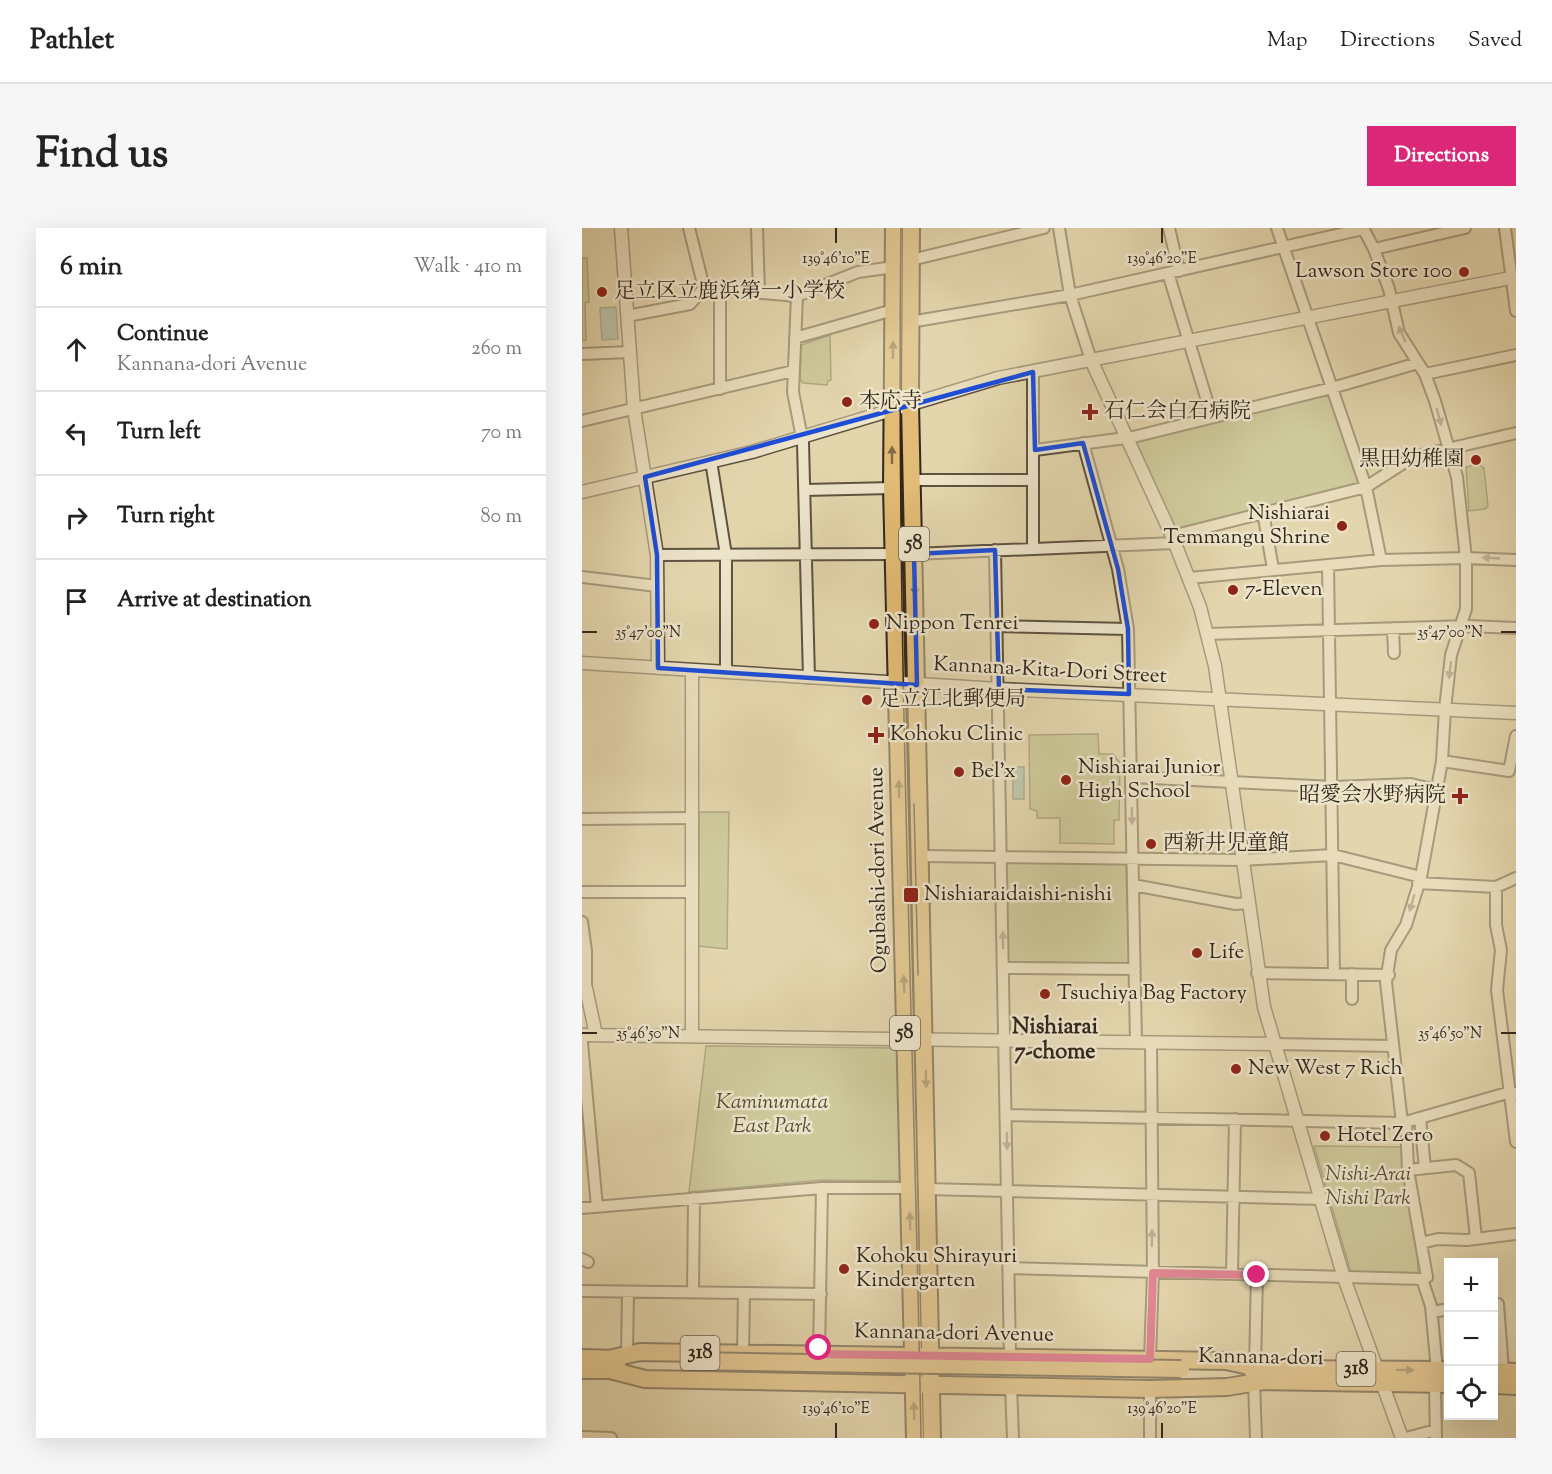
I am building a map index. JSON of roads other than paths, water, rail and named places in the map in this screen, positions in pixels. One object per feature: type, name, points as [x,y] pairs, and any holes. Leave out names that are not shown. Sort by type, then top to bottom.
[{"type":"main road","name":"Ogubashi-dori Avenue","points":[[894,228],[892,488],[906,1040],[931,1355]]},
{"type":"main road","name":"Ogubashi-dori Avenue","points":[[911,228],[910,403],[925,1040],[913,1355],[915,1438]]},
{"type":"main road","name":"Kannana-dori Avenue","points":[[609,1364],[627,1354],[640,1352],[931,1355],[1226,1361],[1259,1375]]},
{"type":"main road","name":"58","points":[[931,1355],[932,1438]]},
{"type":"main road","name":"Kannana-dori Avenue","points":[[582,1358],[609,1364],[645,1379],[1150,1389],[1227,1387],[1259,1375]]},
{"type":"main road","name":"Kannana-dori Avenue","points":[[582,1370],[609,1364],[1181,1374]]},
{"type":"main road","name":"Kannana-dori","points":[[1181,1374],[1442,1377]]},
{"type":"main road","points":[[1502,1375],[1516,1386]]},
{"type":"street","points":[[621,228],[634,409],[657,555],[658,668]]},
{"type":"street","points":[[689,228],[704,288]]},
{"type":"street","points":[[757,228],[759,293]]},
{"type":"street","points":[[911,260],[1044,228]]},
{"type":"street","points":[[1059,228],[1070,295],[1091,360],[1173,539],[1208,634],[1220,698],[1257,973],[1275,1044],[1344,1278],[1402,1438]]},
{"type":"street","points":[[1169,228],[1173,272],[1188,342],[1212,417]]},
{"type":"street","points":[[1277,228],[1286,248],[1366,487],[1381,560]]},
{"type":"street","points":[[1374,249],[1425,232],[1465,228]]},
{"type":"street","points":[[1505,228],[1514,278],[1516,310]]},
{"type":"street","points":[[910,321],[1070,295],[1363,229],[1374,249],[1393,303],[1399,333],[1425,374],[1457,477],[1466,558],[1466,609],[1452,655],[1444,709],[1442,760],[1419,880],[1406,925],[1391,950],[1386,991],[1408,1170],[1422,1260],[1427,1277],[1422,1279],[1344,1278],[1010,1268]]},
{"type":"street","points":[[704,288],[797,296],[858,272],[894,267]]},
{"type":"street","points":[[582,492],[711,461],[910,403],[1033,372],[1514,278]]},
{"type":"street","points":[[627,316],[690,304],[704,288]]},
{"type":"street","points":[[720,290],[720,389]]},
{"type":"street","points":[[797,296],[793,371],[794,405],[802,436],[805,490],[808,678]]},
{"type":"street","points":[[795,338],[893,310]]},
{"type":"street","points":[[582,354],[630,352]]},
{"type":"street","points":[[1425,374],[1516,355]]},
{"type":"street","points":[[1035,450],[1126,437],[1332,388],[1418,363]]},
{"type":"street","points":[[582,421],[793,371]]},
{"type":"street","points":[[1033,372],[1034,548]]},
{"type":"street","points":[[914,554],[1112,546],[1173,539],[1263,512],[1366,487],[1413,457],[1516,433]]},
{"type":"street","points":[[1083,443],[1112,546],[1128,629],[1136,1043]]},
{"type":"street","points":[[711,461],[726,555],[726,672]]},
{"type":"street","points":[[912,480],[1033,480]]},
{"type":"street","points":[[805,490],[892,488]]},
{"type":"street","points":[[1263,512],[1272,569]]},
{"type":"street","points":[[995,550],[1010,1357]]},
{"type":"street","points":[[657,555],[894,554]]},
{"type":"street","points":[[1189,578],[1381,560],[1466,558],[1516,560]]},
{"type":"street","points":[[1328,565],[1331,630],[1334,974]]},
{"type":"street","points":[[582,577],[657,586]]},
{"type":"street","points":[[997,626],[1128,629]]},
{"type":"street","points":[[1208,634],[1393,628],[1516,628]]},
{"type":"street","points":[[1393,628],[1394,653]]},
{"type":"street","name":"Kannana-Kita-Dori Street","points":[[582,663],[999,689],[1516,713]]},
{"type":"street","points":[[692,670],[692,1036]]},
{"type":"street","points":[[1442,760],[1509,771],[1516,736]]},
{"type":"street","points":[[1132,777],[1333,787],[1411,784],[1436,789]]},
{"type":"street","points":[[582,819],[692,818]]},
{"type":"street","points":[[922,856],[1242,861],[1333,855],[1419,880],[1496,887],[1516,878]]},
{"type":"street","points":[[1133,885],[1236,904],[1248,903]]},
{"type":"street","points":[[1496,887],[1496,925],[1501,950],[1497,990],[1502,1049],[1513,1093],[1516,1142]]},
{"type":"street","points":[[582,892],[692,892]]},
{"type":"street","points":[[582,922],[586,951],[584,983],[596,1035]]},
{"type":"street","points":[[1003,968],[1135,969]]},
{"type":"street","points":[[1257,973],[1389,975]]},
{"type":"street","points":[[1352,974],[1352,999]]},
{"type":"street","points":[[582,1035],[1392,1046]]},
{"type":"street","points":[[582,1043],[586,1123],[597,1207]]},
{"type":"street","points":[[1150,1359],[1153,1273],[1151,1043]]},
{"type":"street","points":[[1006,1115],[1404,1123],[1513,1093]]},
{"type":"street","points":[[1420,1118],[1425,1168]]},
{"type":"street","points":[[1232,1274],[1235,1119]]},
{"type":"street","points":[[1408,1170],[1456,1165],[1469,1173],[1476,1238]]},
{"type":"street","points":[[819,1354],[822,1188]]},
{"type":"street","points":[[582,1209],[822,1188],[1322,1199]]},
{"type":"street","points":[[693,1292],[694,1198]]},
{"type":"street","points":[[1421,1243],[1438,1239],[1516,1234]]},
{"type":"street","points":[[1256,1438],[1259,1375],[1257,1275]]},
{"type":"street","points":[[1406,1438],[1436,1434],[1442,1377],[1432,1312],[1422,1279]]},
{"type":"street","points":[[582,1291],[821,1294]]},
{"type":"street","points":[[627,1354],[628,1292]]},
{"type":"street","points":[[743,1353],[744,1294]]},
{"type":"street","points":[[1498,1304],[1501,1321],[1502,1375]]},
{"type":"street","points":[[1432,1312],[1444,1310]]},
{"type":"street","points":[[1011,1386],[1013,1438]]},
{"type":"street","points":[[1150,1389],[1150,1438]]},
{"type":"street","points":[[582,1437],[611,1438]]},
{"type":"tram line","points":[[901,228],[903,682],[921,1438]]},
{"type":"tram line","points":[[914,804],[918,975]]},
{"type":"place","name":"Lawson Store 100","points":[[1464,272]]},
{"type":"place","name":"足立区立鹿浜第一小学校","points":[[602,292]]},
{"type":"place","name":"本応寺","points":[[847,402]]},
{"type":"place","name":"石仁会白石病院","points":[[1090,412]]},
{"type":"place","name":"黒田幼稚園","points":[[1476,460]]},
{"type":"place","name":"Nishiarai Temmangu Shrine","points":[[1342,526]]},
{"type":"place","name":"7-Eleven","points":[[1233,590]]},
{"type":"place","name":"Nippon Tenrei","points":[[874,624]]},
{"type":"place","name":"足立江北郵便局","points":[[867,700]]},
{"type":"place","name":"Kohoku Clinic","points":[[876,735]]},
{"type":"place","name":"Bel'x","points":[[959,772]]},
{"type":"place","name":"Nishiarai Junior High School","points":[[1066,780]]},
{"type":"place","name":"昭愛会水野病院","points":[[1460,796]]},
{"type":"place","name":"西新井児童館","points":[[1151,844]]},
{"type":"place","name":"Nishiaraidaishi-nishi","points":[[911,895]]},
{"type":"place","name":"Life","points":[[1197,953]]},
{"type":"place","name":"Tsuchiya Bag Factory","points":[[1045,994]]},
{"type":"place","name":"New West 7 Rich","points":[[1236,1069]]},
{"type":"place","name":"Hotel Zero","points":[[1325,1136]]},
{"type":"place","name":"Kohoku Shirayuri Kindergarten","points":[[844,1269]]},
{"type":"district","name":"Nishiarai 7-chome","points":[[1055,1040]]},
{"type":"park label","name":"Kaminumata East Park","points":[[772,1115]]},
{"type":"park label","name":"Nishi-Arai Nishi Park","points":[[1368,1187]]}]
